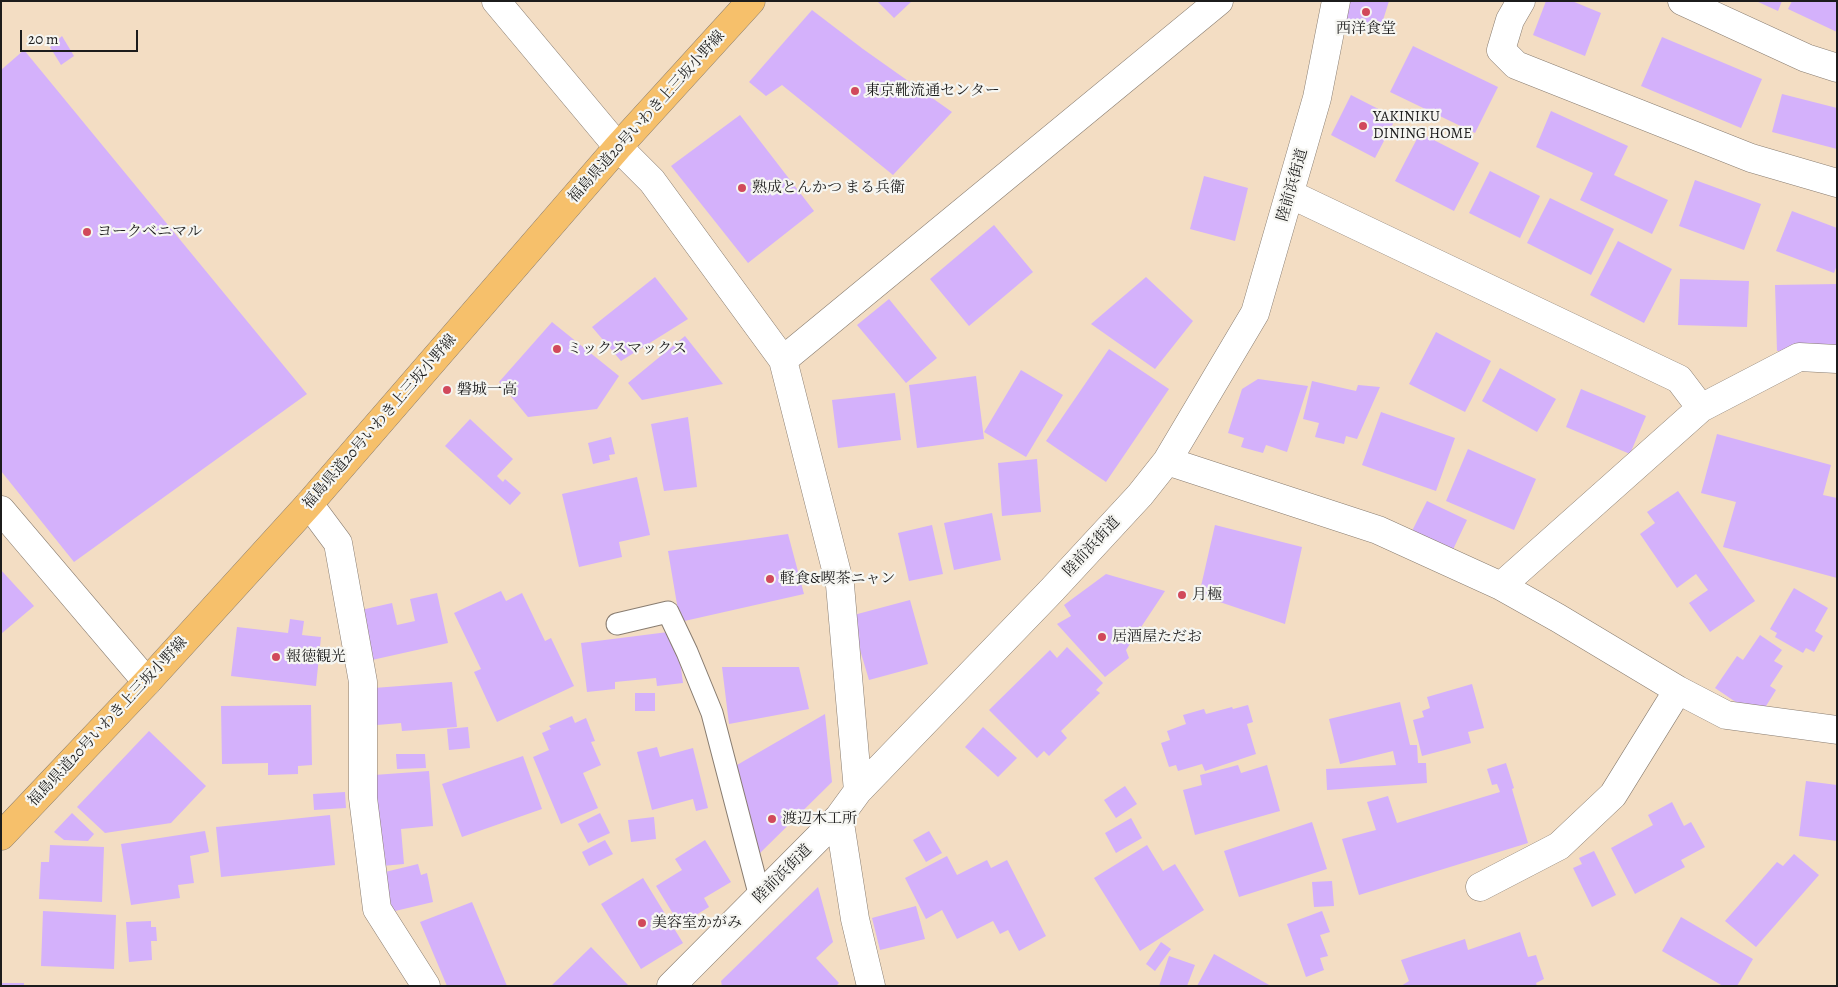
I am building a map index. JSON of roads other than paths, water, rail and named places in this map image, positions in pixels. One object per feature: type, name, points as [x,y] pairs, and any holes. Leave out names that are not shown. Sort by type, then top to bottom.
[{"type":"main road","name":"福島県道20号いわき上三坂小野線","points":[[1,836],[147,682],[309,504],[618,147],[751,1]]},
{"type":"street","points":[[496,1],[618,147],[652,181],[783,360],[840,585],[858,791]]},
{"type":"street","points":[[783,360],[1219,1]]},
{"type":"street","name":"陸前浜街道","points":[[671,986],[839,816],[858,791],[1052,590],[1140,495],[1167,461],[1255,313],[1317,98],[1336,1]]},
{"type":"street","points":[[1521,1],[1510,20],[1501,50],[1516,66],[1751,158],[1837,183]]},
{"type":"street","points":[[1682,1],[1806,58],[1837,68]]},
{"type":"street","points":[[1290,194],[1679,379],[1702,408]]},
{"type":"street","points":[[1501,586],[1702,408],[1799,357],[1837,359]]},
{"type":"street","points":[[1167,461],[1378,530],[1501,586],[1678,690],[1726,715],[1837,730]]},
{"type":"street","points":[[309,504],[338,543],[363,682],[363,798],[377,909],[426,986]]},
{"type":"street","points":[[1,510],[147,682]]},
{"type":"street","points":[[1480,887],[1559,846],[1613,795],[1678,690]]},
{"type":"street","points":[[839,816],[855,918],[871,986]]},
{"type":"lane","points":[[616,624],[668,612],[712,713],[760,897]]},
{"type":"place","name":"西洋食堂","points":[[1366,12]]},
{"type":"place","name":"東京靴流通センター","points":[[855,91]]},
{"type":"place","name":"YAKINIKU DINING HOME","points":[[1363,126]]},
{"type":"place","name":"熟成とんかつ まる兵衛","points":[[742,188]]},
{"type":"place","name":"ヨークベニマル","points":[[87,232]]},
{"type":"place","name":"ミックスマックス","points":[[557,349]]},
{"type":"place","name":"磐城一高","points":[[447,390]]},
{"type":"place","name":"軽食&喫茶ニャン","points":[[770,579]]},
{"type":"place","name":"月極","points":[[1182,595]]},
{"type":"place","name":"居酒屋ただお","points":[[1102,637]]},
{"type":"place","name":"報徳観光","points":[[276,657]]},
{"type":"place","name":"渡辺木工所","points":[[772,819]]},
{"type":"place","name":"美容室かがみ","points":[[642,923]]}]
